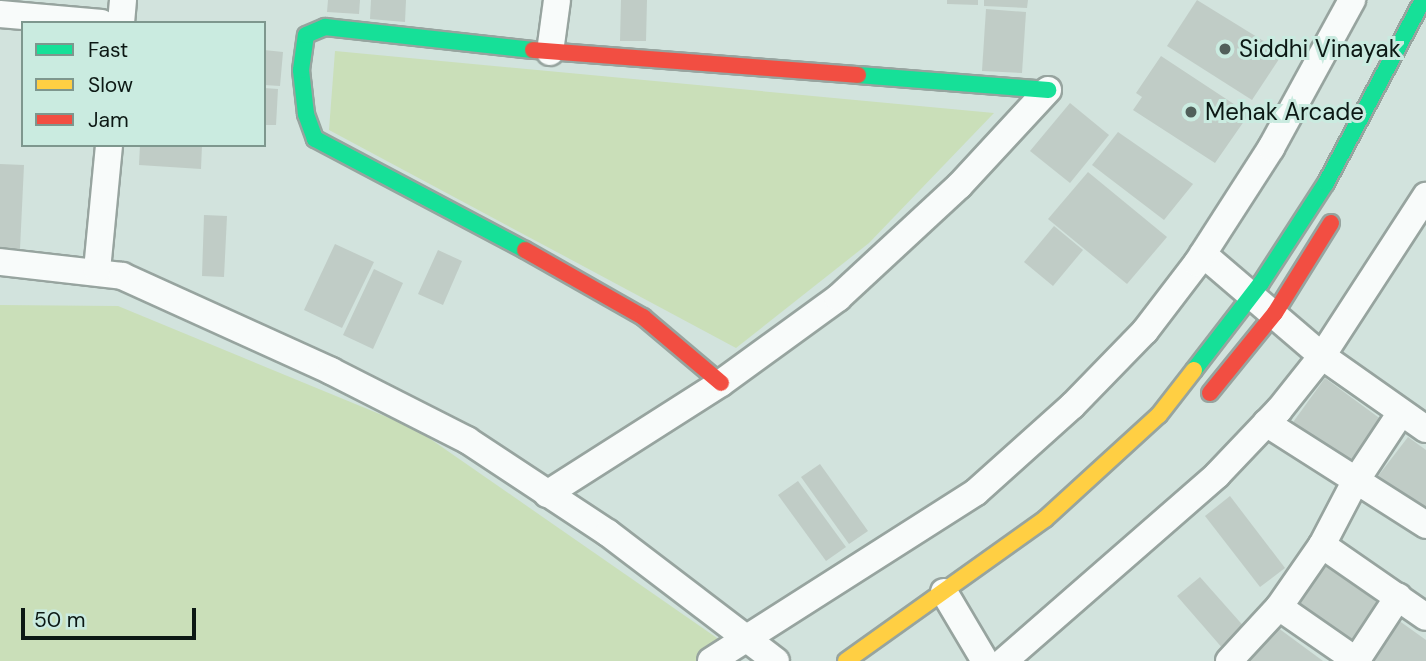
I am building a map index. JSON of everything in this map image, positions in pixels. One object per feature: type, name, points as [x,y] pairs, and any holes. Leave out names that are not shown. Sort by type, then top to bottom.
[{"type":"street","points":[[121,21],[123,0]]},
{"type":"street","points":[[550,52],[557,0]]},
{"type":"street","points":[[712,661],[750,640],[976,492],[1072,406],[1144,331],[1203,254],[1278,136],[1352,0]]},
{"type":"street","points":[[846,661],[952,610],[1045,519],[1110,463],[1158,415],[1252,295],[1365,116],[1423,0]]},
{"type":"street","points":[[0,15],[76,21]]},
{"type":"street","points":[[721,383],[643,317],[590,285],[315,139],[306,114],[301,50],[314,29],[550,52],[1048,90]]},
{"type":"street","points":[[547,494],[721,383],[828,306],[881,261],[959,186],[1048,90]]},
{"type":"street","points":[[97,270],[109,147]]},
{"type":"street","points":[[1004,661],[1217,475],[1266,423],[1322,356],[1426,196]]},
{"type":"street","points":[[1201,403],[1275,313],[1338,211]]},
{"type":"street","points":[[1203,254],[1322,356],[1400,414],[1426,429]]},
{"type":"street","points":[[0,262],[97,270],[187,303],[331,371],[467,440],[547,494],[776,661]]},
{"type":"street","points":[[1228,661],[1279,607],[1322,545],[1354,482],[1400,414]]},
{"type":"street","points":[[1266,423],[1354,482],[1426,525]]},
{"type":"street","points":[[1322,545],[1426,617]]},
{"type":"street","points":[[1279,607],[1356,661],[1398,597]]},
{"type":"street","points":[[952,610],[985,661]]},
{"type":"green space","points":[[335,51],[994,113],[869,243],[736,348],[329,130]]},
{"type":"green space","points":[[0,305],[118,306],[416,429],[730,647],[707,661],[0,661]]},
{"type":"building","points":[[328,0],[360,0],[359,14],[327,12]]},
{"type":"building","points":[[371,0],[406,0],[405,22],[370,19]]},
{"type":"building","points":[[621,0],[647,0],[646,41],[620,41]]},
{"type":"building","points":[[947,0],[978,0],[978,5],[947,4]]},
{"type":"building","points":[[984,0],[1028,0],[1027,8],[984,6]]},
{"type":"building","name":"Siddhi Vinayak","points":[[1197,0],[1283,53],[1252,100],[1167,46]]},
{"type":"building","points":[[986,9],[1026,12],[1022,73],[982,71]]},
{"type":"building","points":[[266,50],[283,52],[280,86],[266,85]]},
{"type":"building","name":"Mehak Arcade","points":[[1161,56],[1249,114],[1215,163],[1133,110],[1142,97],[1136,93]]},
{"type":"building","points":[[266,88],[278,89],[276,125],[266,125]]},
{"type":"building","points":[[1070,103],[1109,135],[1070,183],[1030,151]]},
{"type":"building","points":[[1118,132],[1193,184],[1164,220],[1092,165]]},
{"type":"building","points":[[140,147],[202,147],[201,169],[139,165]]},
{"type":"building","points":[[0,164],[24,165],[20,249],[0,248]]},
{"type":"building","points":[[1088,172],[1167,237],[1127,284],[1048,219]]},
{"type":"building","points":[[204,215],[227,216],[224,277],[202,276]]},
{"type":"building","points":[[1054,226],[1083,250],[1053,286],[1024,262]]},
{"type":"building","points":[[335,244],[374,262],[342,328],[304,310]]},
{"type":"building","points":[[438,250],[462,261],[443,305],[418,294]]},
{"type":"building","points":[[374,269],[403,283],[373,349],[343,335]]},
{"type":"building","points":[[1325,378],[1382,420],[1347,467],[1291,425]]},
{"type":"building","points":[[1408,437],[1426,450],[1426,518],[1375,480]]},
{"type":"building","points":[[820,464],[868,531],[849,544],[801,477]]},
{"type":"building","points":[[798,481],[846,547],[826,561],[778,495]]},
{"type":"building","points":[[1230,496],[1285,568],[1260,587],[1205,516]]},
{"type":"building","points":[[1320,560],[1382,606],[1349,650],[1287,604]]},
{"type":"building","points":[[1200,577],[1247,630],[1224,650],[1177,596]]},
{"type":"building","points":[[1391,615],[1426,640],[1426,661],[1371,661]]},
{"type":"building","points":[[1270,622],[1323,661],[1241,661]]},
{"type":"traffic: fast","points":[[1194,370],[1261,283],[1326,183],[1423,0]]},
{"type":"traffic: fast","points":[[525,250],[315,139],[306,114],[301,70],[306,35],[325,27],[533,50]]},
{"type":"traffic: fast","points":[[858,75],[1048,90]]},
{"type":"traffic: slow","points":[[846,661],[1045,519],[1159,415],[1194,370]]},
{"type":"traffic: jam","points":[[533,50],[858,75]]},
{"type":"traffic: jam","points":[[1210,393],[1275,313],[1331,223]]},
{"type":"traffic: jam","points":[[525,250],[643,317],[721,383]]},
{"type":"place","name":"Siddhi Vinayak","points":[[1225,49]]},
{"type":"place","name":"Mehak Arcade","points":[[1191,112]]}]
